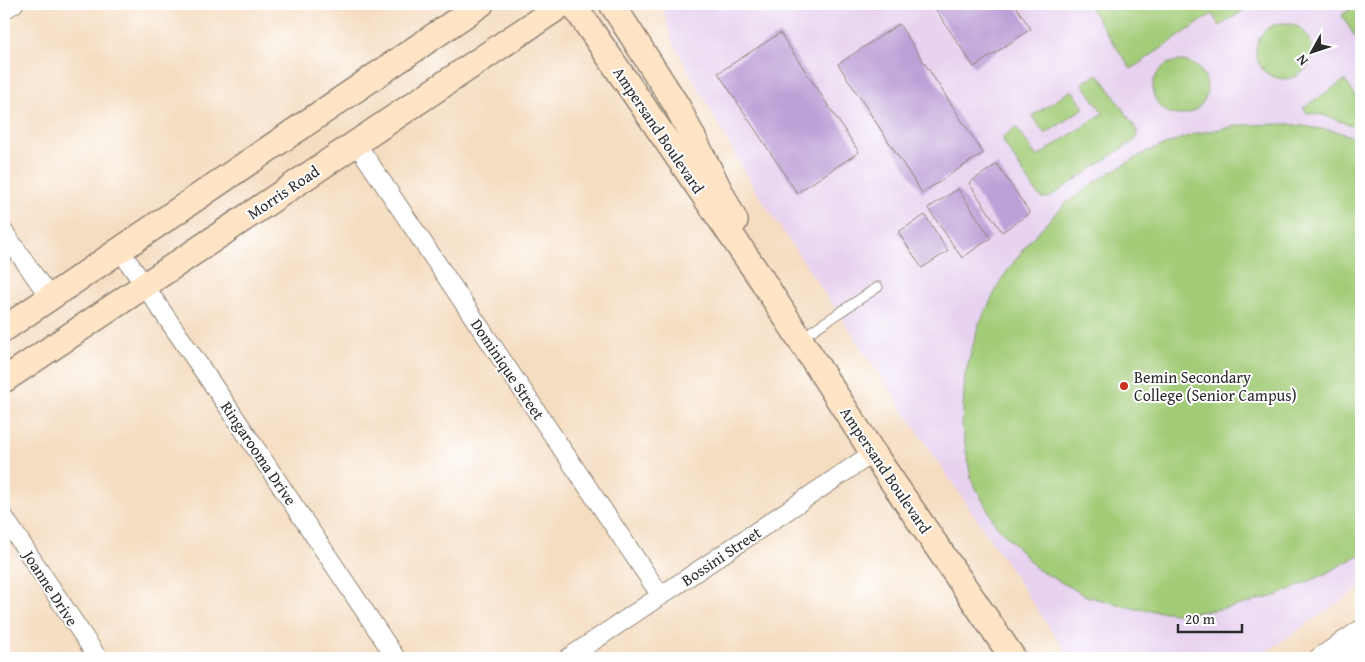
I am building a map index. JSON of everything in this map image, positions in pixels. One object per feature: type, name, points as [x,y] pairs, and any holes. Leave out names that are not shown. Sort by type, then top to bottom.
[{"type":"street","points":[[4,10],[14,4]]},
{"type":"street","points":[[4,329],[480,4]]},
{"type":"street","name":"Morris Road","points":[[4,380],[563,4]]},
{"type":"street","name":"Ampersand Boulevard","points":[[573,4],[762,280],[874,453],[1013,658]]},
{"type":"street","name":"Ampersand Boulevard","points":[[612,4],[677,106],[726,200],[762,280]]},
{"type":"street","name":"Dominique Street","points":[[356,143],[661,596]]},
{"type":"street","points":[[4,232],[50,298]]},
{"type":"street","name":"Ringarooma Drive","points":[[120,250],[396,658]]},
{"type":"street","name":"Bossini Street","points":[[568,658],[874,453]]},
{"type":"street","name":"Joanne Drive","points":[[4,517],[92,656]]},
{"type":"street","points":[[1318,658],[1361,629]]},
{"type":"street","points":[[1343,641],[1354,658]]},
{"type":"lane","points":[[800,339],[878,287]]},
{"type":"shaded area","name":"Bemin Secondary College (Senior Campus)","points":[[662,4],[1361,4],[1361,587],[1257,658],[1070,658],[752,185],[672,41]]},
{"type":"green space","points":[[1087,4],[1253,4],[1220,26],[1212,14],[1131,69]]},
{"type":"green space","points":[[1358,4],[1361,4],[1361,46],[1342,16]]},
{"type":"green space","points":[[1278,23],[1290,23],[1300,27],[1308,35],[1312,51],[1308,67],[1300,75],[1290,79],[1278,79],[1268,75],[1260,67],[1256,57],[1256,45],[1260,35],[1268,27]]},
{"type":"green space","points":[[1175,61],[1185,61],[1195,65],[1203,73],[1207,88],[1203,103],[1195,111],[1185,115],[1175,115],[1165,111],[1157,103],[1153,93],[1153,83],[1157,73],[1165,65]]},
{"type":"green space","points":[[1098,74],[1137,130],[1135,140],[1048,198],[1043,198],[1038,195],[1004,143],[1003,137],[1016,127],[1037,157],[1103,113],[1082,83]]},
{"type":"green space","points":[[1345,80],[1361,104],[1361,129],[1323,115],[1307,113],[1303,108]]},
{"type":"green space","points":[[1072,90],[1084,108],[1045,134],[1032,116]]},
{"type":"green space","points":[[1288,124],[1336,131],[1361,140],[1361,554],[1321,576],[1278,595],[1233,607],[1185,614],[1136,609],[1086,596],[1037,569],[996,525],[971,479],[962,427],[965,375],[979,324],[1001,280],[1030,240],[1065,204],[1106,175],[1148,151],[1194,134],[1240,125]]},
{"type":"building","points":[[932,4],[1014,4],[1031,29],[974,67]]},
{"type":"building","points":[[899,24],[983,153],[922,193],[838,64]]},
{"type":"building","points":[[780,33],[859,152],[797,193],[718,73]]},
{"type":"building","points":[[997,164],[1030,213],[1002,232],[969,183]]},
{"type":"building","points":[[958,189],[991,238],[962,258],[928,208]]},
{"type":"building","points":[[925,215],[948,251],[922,268],[898,232]]},
{"type":"place","name":"Bemin Secondary College (Senior Campus)","points":[[1124,386]]}]
